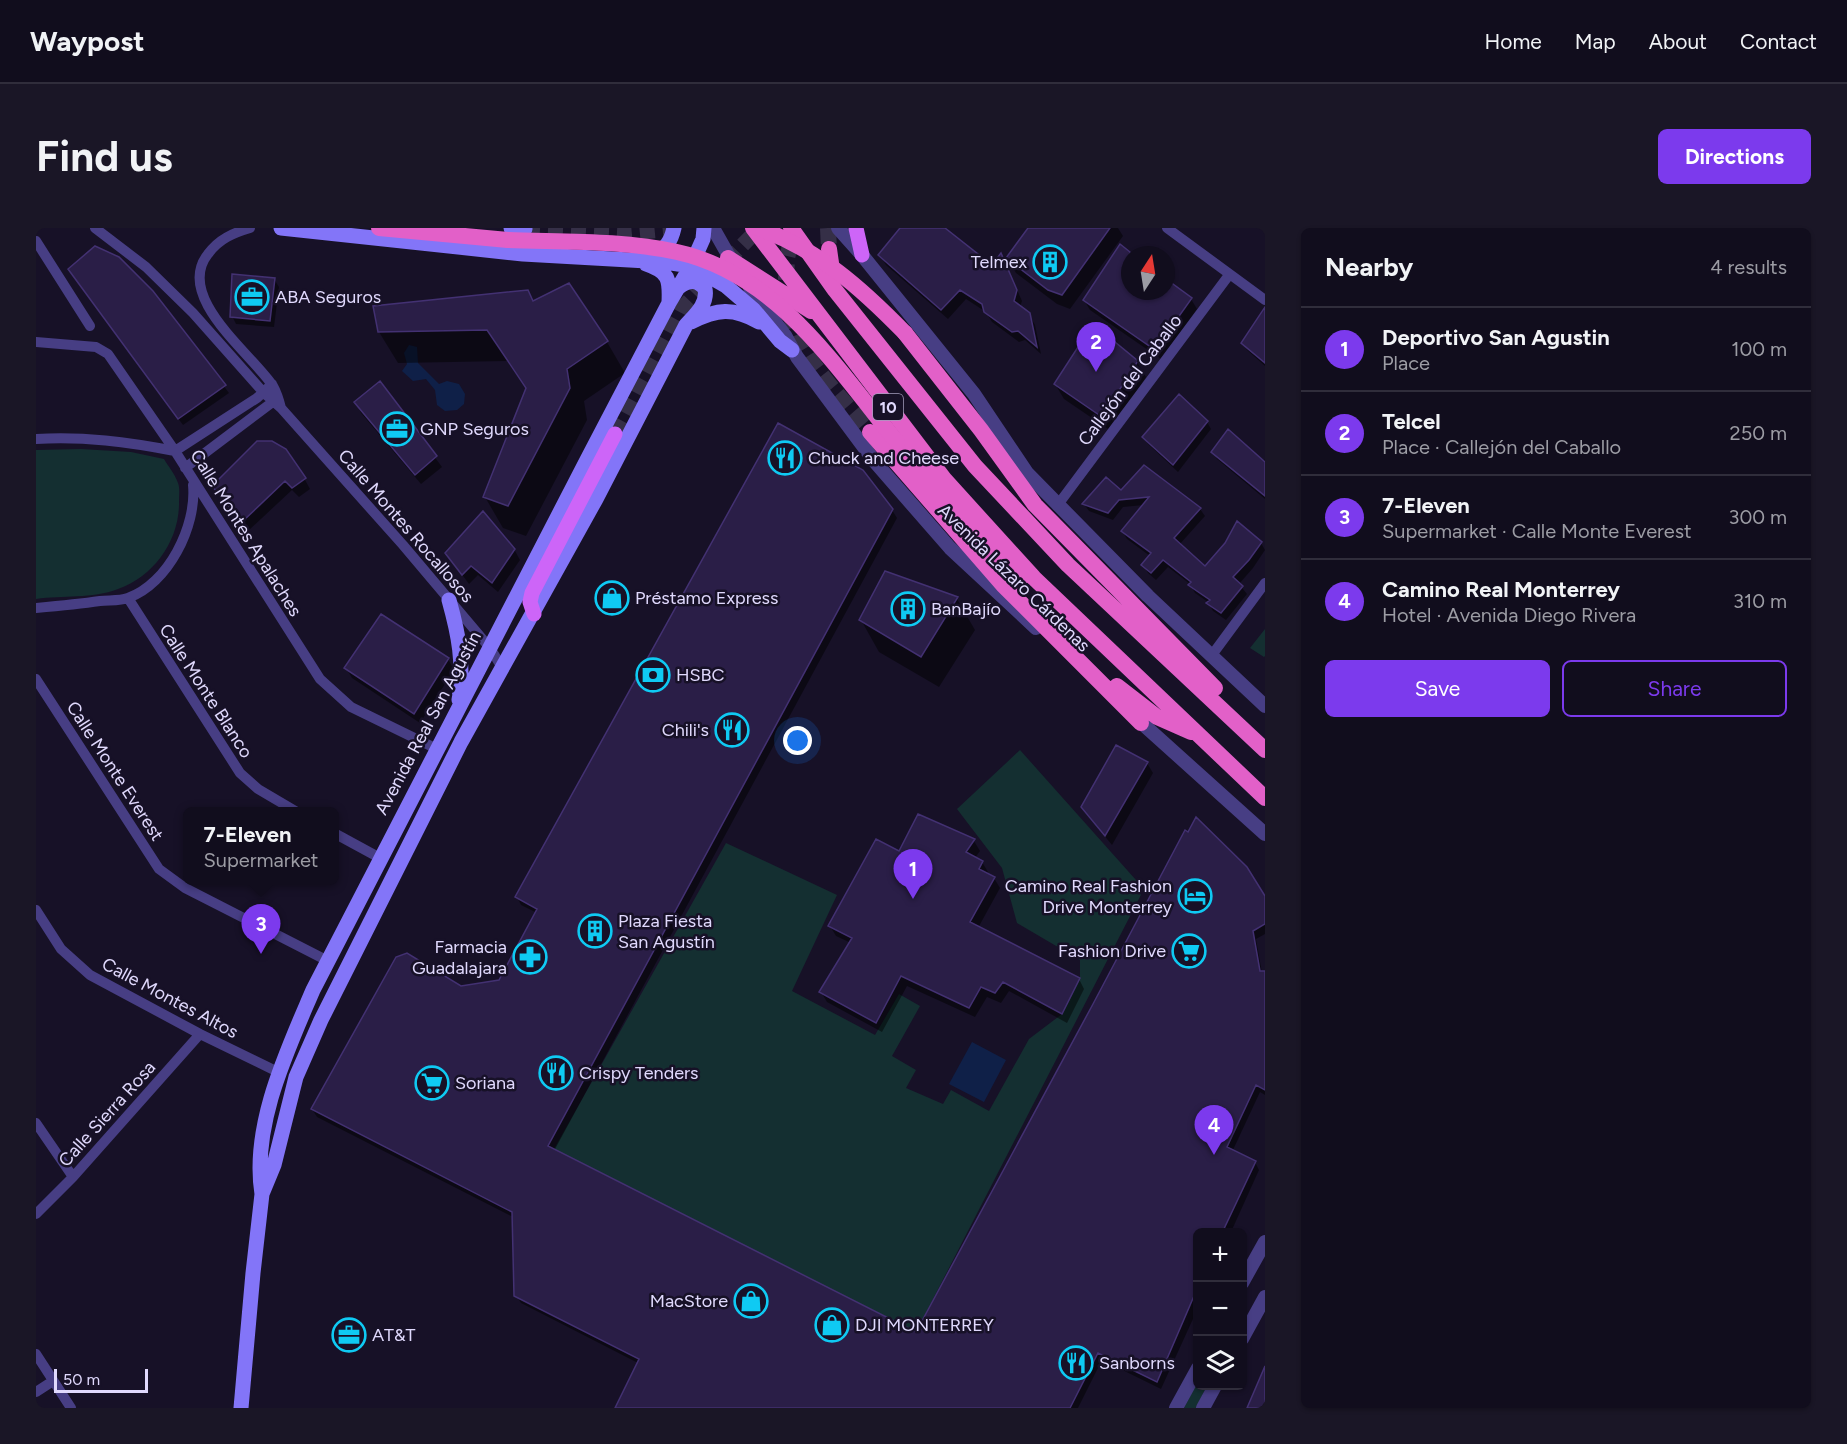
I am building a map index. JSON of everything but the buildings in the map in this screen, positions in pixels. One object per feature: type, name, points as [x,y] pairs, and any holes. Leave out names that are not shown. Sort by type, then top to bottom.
[{"type":"highway","points":[[379,228],[515,232],[648,247],[692,256],[723,268],[773,300],[799,324],[936,491],[987,549],[1003,563],[1034,578]]},
{"type":"highway","name":"Avenida Lázaro Cárdenas","points":[[753,228],[945,480],[1034,578],[1265,798]]},
{"type":"highway","points":[[758,228],[802,247],[828,263],[876,304],[905,333],[981,430],[1035,505],[1265,741]]},
{"type":"highway","name":"10","points":[[791,228],[835,290],[975,466],[1068,565],[1265,750]]},
{"type":"highway","points":[[829,249],[835,290]]},
{"type":"highway","points":[[728,258],[819,316]]},
{"type":"highway","points":[[981,430],[1026,472]]},
{"type":"highway","points":[[870,432],[996,577],[1141,723]]},
{"type":"highway","points":[[1049,630],[1157,717],[1198,735]]},
{"type":"main road","points":[[281,228],[523,254],[665,262],[691,266],[726,286],[754,310],[780,341],[792,350]]},
{"type":"main road","points":[[637,261],[663,250],[669,243],[674,228]]},
{"type":"main road","name":"Avenida Real San Agustín","points":[[241,1408],[262,1194],[259,1162],[262,1138],[278,1072],[313,990],[669,303],[691,266],[703,239],[704,228]]},
{"type":"main road","points":[[856,228],[862,255]]},
{"type":"main road","points":[[637,261],[657,268],[666,275],[670,287],[669,303]]},
{"type":"main road","name":"Avenida Real San Agustín","points":[[262,1194],[274,1164],[296,1077],[308,1048],[430,802],[534,614],[686,325],[700,310],[705,300],[706,292],[701,284],[694,281],[678,286]]},
{"type":"main road","points":[[686,325],[720,311],[744,314],[771,328]]},
{"type":"main road","points":[[534,614],[530,602],[532,593],[615,434]]},
{"type":"main road","points":[[449,600],[460,645],[462,668],[459,708]]},
{"type":"street","name":"Calle Montes Rocallosos","points":[[95,228],[146,267],[268,389]]},
{"type":"street","name":"Calle Montes Rocallosos","points":[[250,228],[231,233],[213,247],[204,259],[201,268],[201,290],[207,304],[278,403],[490,648],[502,669]]},
{"type":"street","name":"Avenida Lázaro Cárdenas","points":[[713,228],[728,258],[781,328],[792,350],[875,462],[950,548],[1265,834]]},
{"type":"street","points":[[838,228],[974,394],[1026,472],[1148,596],[1265,706]]},
{"type":"street","points":[[1167,228],[1265,300]]},
{"type":"street","points":[[36,241],[90,326]]},
{"type":"street","name":"Callejón del Caballo","points":[[1057,506],[1229,275]]},
{"type":"street","name":"Calle Montes Apalaches","points":[[36,342],[96,347],[104,350],[175,451],[192,482],[320,679],[351,707],[437,749]]},
{"type":"street","points":[[36,439],[86,438],[175,451],[268,389]]},
{"type":"street","points":[[184,468],[278,403]]},
{"type":"street","points":[[36,608],[128,598],[152,583],[174,556],[189,524],[194,499],[192,482]]},
{"type":"street","points":[[1212,655],[1265,583]]},
{"type":"street","name":"Calle Monte Blanco","points":[[128,598],[240,773],[258,789],[289,807]]},
{"type":"street","name":"Calle Monte Everest","points":[[36,679],[159,869],[184,888],[328,961]]},
{"type":"street","points":[[339,836],[380,858]]},
{"type":"street","name":"Calle Montes Altos","points":[[36,910],[62,949],[90,975],[200,1034],[278,1072]]},
{"type":"street","name":"Calle Sierra Rosa","points":[[36,1214],[73,1177],[200,1034]]},
{"type":"street","points":[[36,1123],[73,1177]]},
{"type":"street","points":[[1243,1282],[1265,1242]]},
{"type":"street","points":[[1244,1336],[1265,1297]]},
{"type":"street","points":[[36,1354],[71,1408]]},
{"type":"street","points":[[1176,1408],[1193,1376]]},
{"type":"street","points":[[36,1392],[53,1381]]},
{"type":"street","points":[[1203,1408],[1213,1390]]},
{"type":"green space","points":[[81,449],[131,452],[164,459],[179,487],[175,529],[163,554],[143,575],[131,583],[118,589],[88,596],[36,599],[36,450]]},
{"type":"green space","points":[[1265,629],[1265,656],[1264,657],[1250,648]]},
{"type":"green space","points":[[1020,750],[1144,889],[916,1332],[554,1149],[726,843],[837,895],[792,991],[875,1035],[899,994],[920,1006],[892,1056],[916,1070],[906,1088],[943,1104],[951,1090],[989,1111],[1029,1039],[1062,1014],[1080,978],[1080,960],[1017,923],[1002,868],[957,809]]},
{"type":"green space","points":[[1193,1390],[1205,1390],[1196,1408],[1184,1408]]},
{"type":"water","points":[[409,345],[417,347],[418,363],[439,384],[447,381],[459,384],[465,394],[464,404],[457,410],[445,411],[437,405],[435,390],[426,379],[413,381],[402,371],[407,364],[404,353]]},
{"type":"water","points":[[972,1042],[1006,1060],[984,1102],[949,1084]]},
{"type":"tunnel","points":[[525,229],[621,234],[683,228]]},
{"type":"tunnel","points":[[615,434],[684,306],[759,228]]},
{"type":"tunnel","points":[[828,228],[829,249]]},
{"type":"tunnel","points":[[786,280],[787,258],[794,229]]},
{"type":"tunnel","points":[[790,312],[802,347],[830,385],[870,432]]},
{"type":"place","name":"Telmex","points":[[1050,262]]},
{"type":"place","name":"ABA Seguros","points":[[252,297]]},
{"type":"place","name":"Telcel","points":[[1096,372]]},
{"type":"place","name":"GNP Seguros","points":[[397,429]]},
{"type":"place","name":"Chuck and Cheese","points":[[785,458]]},
{"type":"place","name":"Préstamo Express","points":[[612,598]]},
{"type":"place","name":"BanBajío","points":[[908,609]]},
{"type":"place","name":"HSBC","points":[[653,675]]},
{"type":"place","name":"Chili's","points":[[732,730]]},
{"type":"place","name":"Camino Real Fashion Drive Monterrey","points":[[1195,896]]},
{"type":"place","name":"Deportivo San Agustin","points":[[913,899]]},
{"type":"place","name":"Plaza Fiesta San Agustín","points":[[595,931]]},
{"type":"place","name":"Fashion Drive","points":[[1189,951]]},
{"type":"place","name":"7-Eleven","points":[[261,954]]},
{"type":"place","name":"Farmacia Guadalajara","points":[[530,957]]},
{"type":"place","name":"Crispy Tenders","points":[[556,1073]]},
{"type":"place","name":"Soriana","points":[[432,1083]]},
{"type":"place","name":"Camino Real Monterrey","points":[[1214,1155]]},
{"type":"place","name":"MacStore","points":[[751,1301]]},
{"type":"place","name":"DJI MONTERREY","points":[[832,1325]]},
{"type":"place","name":"AT&T","points":[[349,1335]]},
{"type":"place","name":"Sanborns","points":[[1076,1363]]}]
